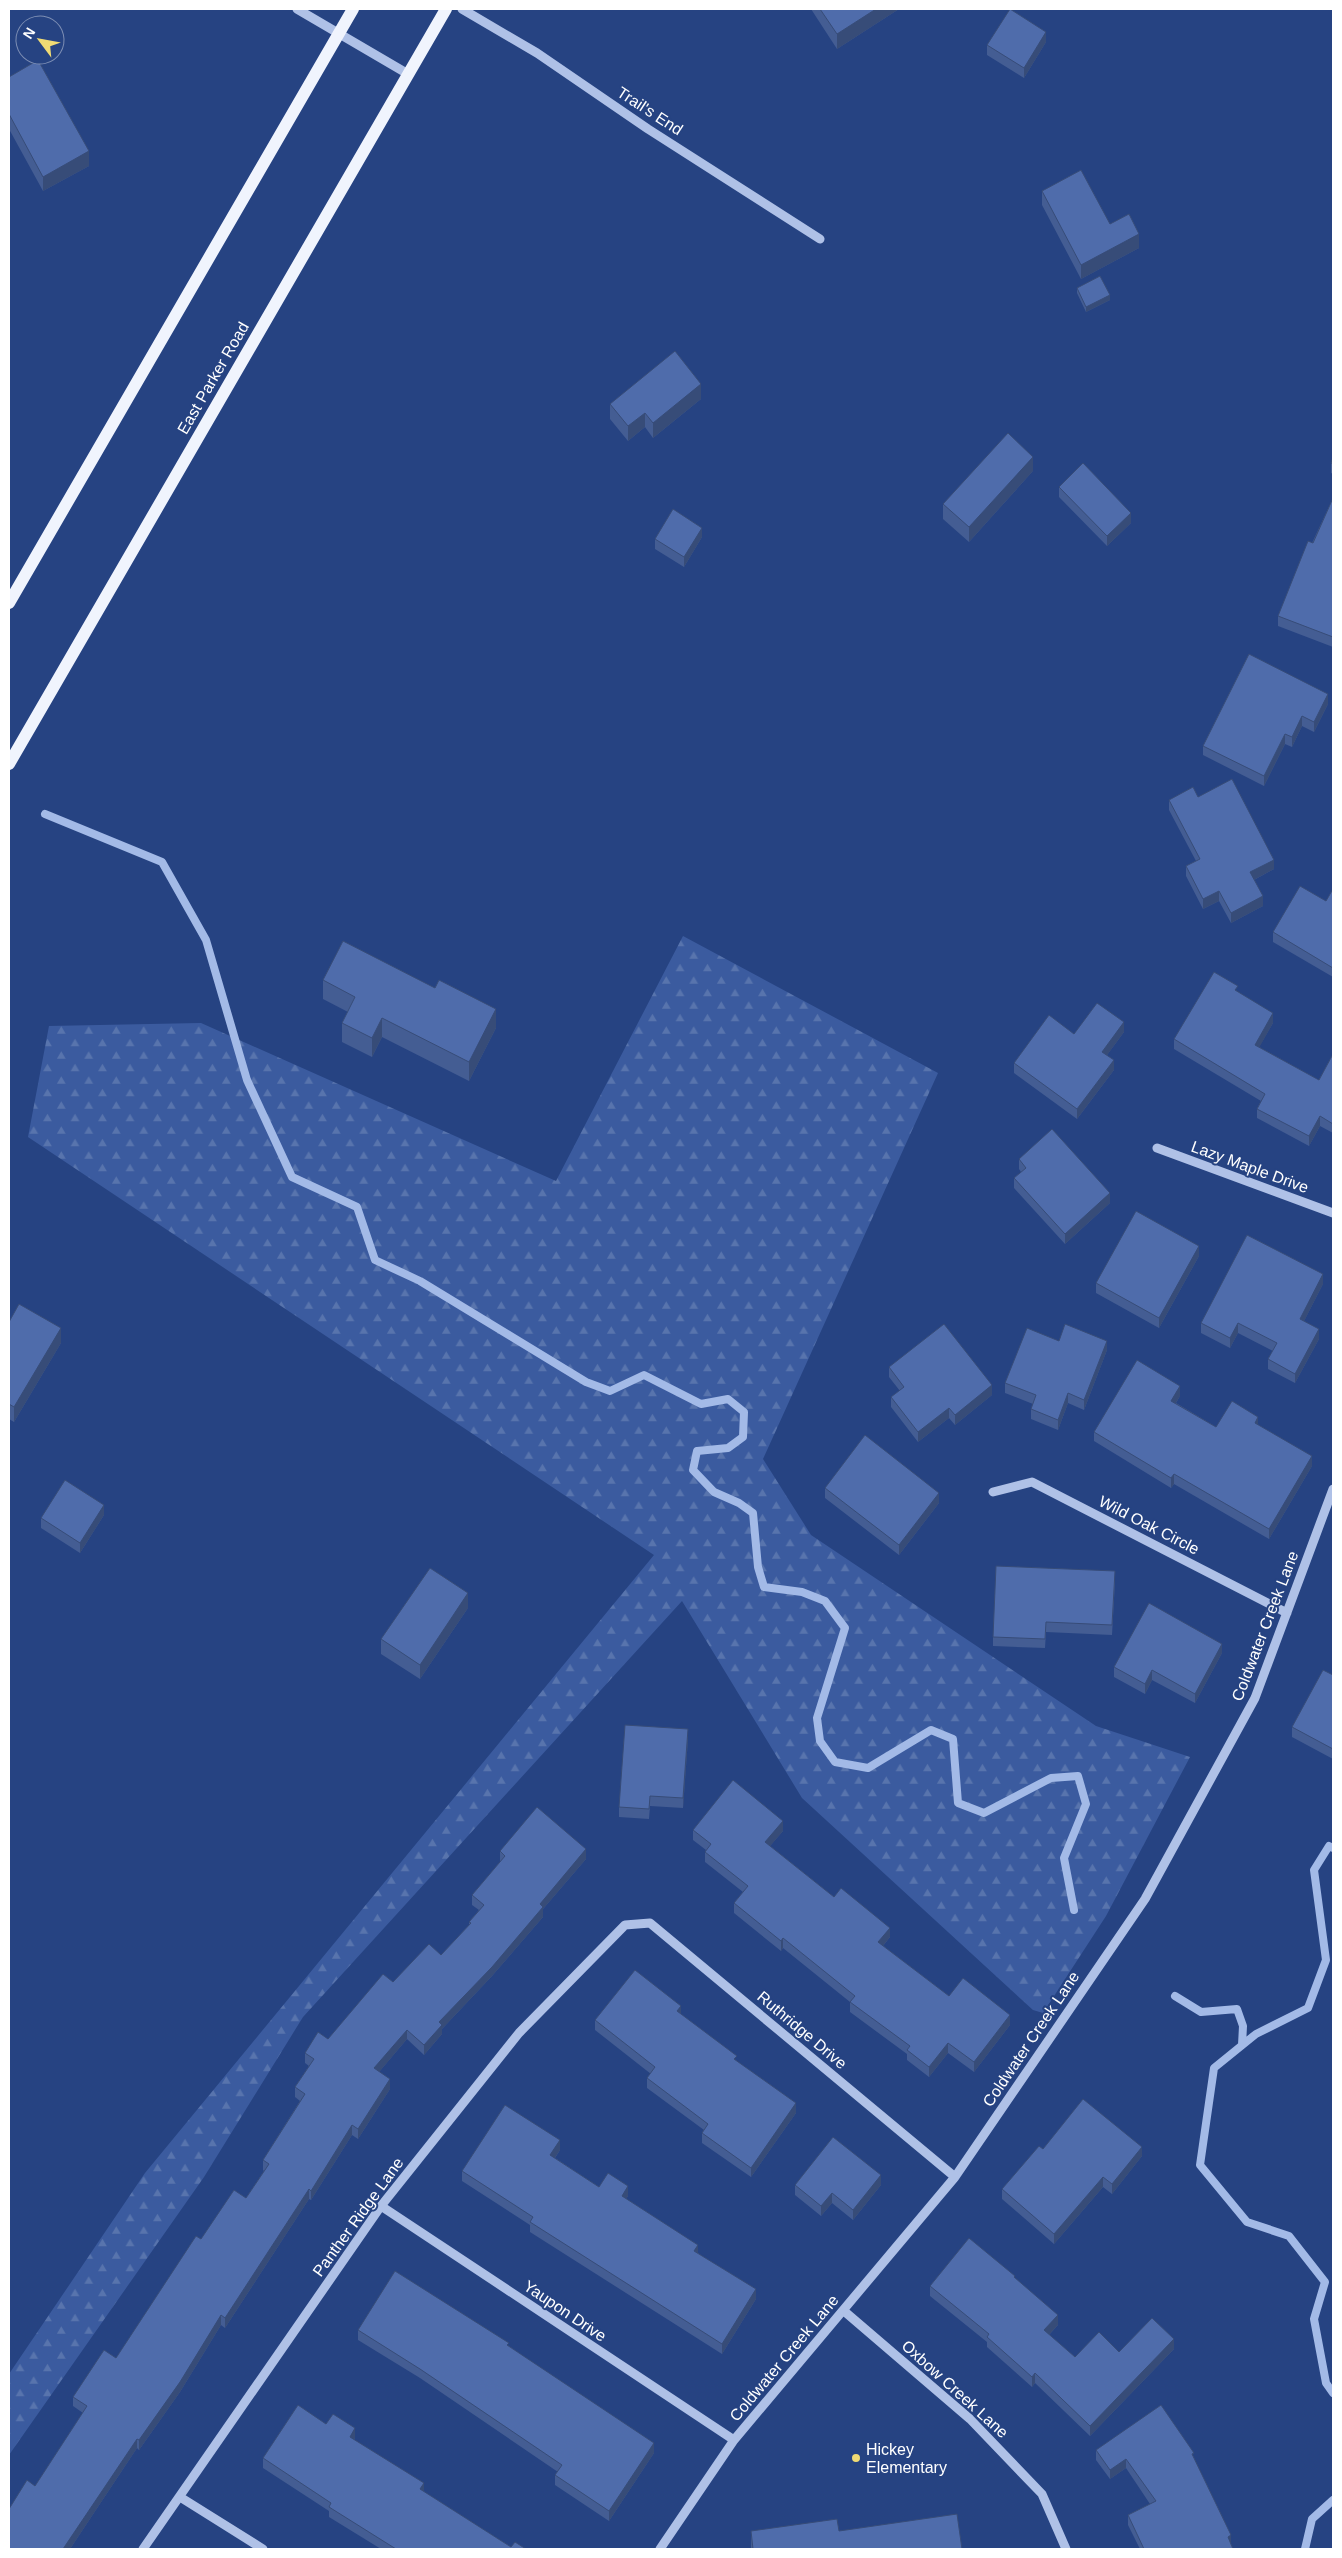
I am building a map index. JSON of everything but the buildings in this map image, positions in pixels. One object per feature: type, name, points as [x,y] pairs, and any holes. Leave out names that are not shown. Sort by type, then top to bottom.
[{"type":"main road","points":[[9,603],[353,9]]},
{"type":"main road","name":"East Parker Road","points":[[9,764],[446,9]]},
{"type":"street","points":[[297,9],[408,74]]},
{"type":"street","name":"Trail's End","points":[[462,9],[537,54],[820,239]]},
{"type":"street","name":"Lazy Maple Drive","points":[[1157,1148],[1333,1214]]},
{"type":"street","name":"Wild Oak Circle","points":[[994,1492],[1032,1482],[1287,1613]]},
{"type":"street","name":"Coldwater Creek Lane","points":[[660,2549],[734,2440],[955,2177],[1145,1899],[1255,1698],[1333,1490]]},
{"type":"street","name":"Ruthridge Drive","points":[[625,1925],[650,1923],[955,2177]]},
{"type":"street","name":"Panther Ridge Lane","points":[[143,2549],[381,2206],[519,2033],[625,1925]]},
{"type":"street","name":"Yaupon Drive","points":[[381,2206],[734,2440]]},
{"type":"street","name":"Oxbow Creek Lane","points":[[844,2311],[970,2419],[1042,2494],[1066,2549]]},
{"type":"street","points":[[180,2496],[263,2549]]},
{"type":"green space","points":[[683,936],[938,1073],[763,1459],[811,1535],[1096,1726],[1190,1757],[1106,1916],[1043,2013],[1033,2010],[802,1798],[682,1601],[303,2017],[204,2177],[9,2455],[9,2374],[145,2173],[654,1555],[28,1137],[49,1026],[201,1023],[556,1181]]},
{"type":"waterway","points":[[45,814],[162,862],[206,940],[247,1080],[292,1177],[357,1207],[375,1260],[420,1281],[586,1382],[610,1391],[644,1375],[701,1404],[728,1399],[744,1412],[743,1437],[728,1448],[697,1451],[693,1470],[714,1492],[739,1503],[753,1513],[758,1567],[764,1587],[802,1592],[825,1601],[845,1628],[817,1718],[820,1741],[835,1762],[868,1768],[931,1730],[953,1739],[958,1803],[984,1813],[1051,1778],[1078,1776],[1086,1804],[1064,1858],[1074,1910]]},
{"type":"waterway","points":[[1333,1848],[1329,1846],[1314,1870],[1326,1960],[1308,2008],[1256,2034],[1214,2068],[1200,2165],[1247,2222],[1289,2236],[1325,2282],[1314,2319],[1326,2383],[1333,2393]]},
{"type":"waterway","points":[[1175,1996],[1201,2012],[1237,2009],[1243,2026],[1242,2045]]},
{"type":"waterway","points":[[1305,2549],[1312,2519],[1333,2500]]},
{"type":"place","name":"Hickey Elementary","points":[[856,2458]]}]
